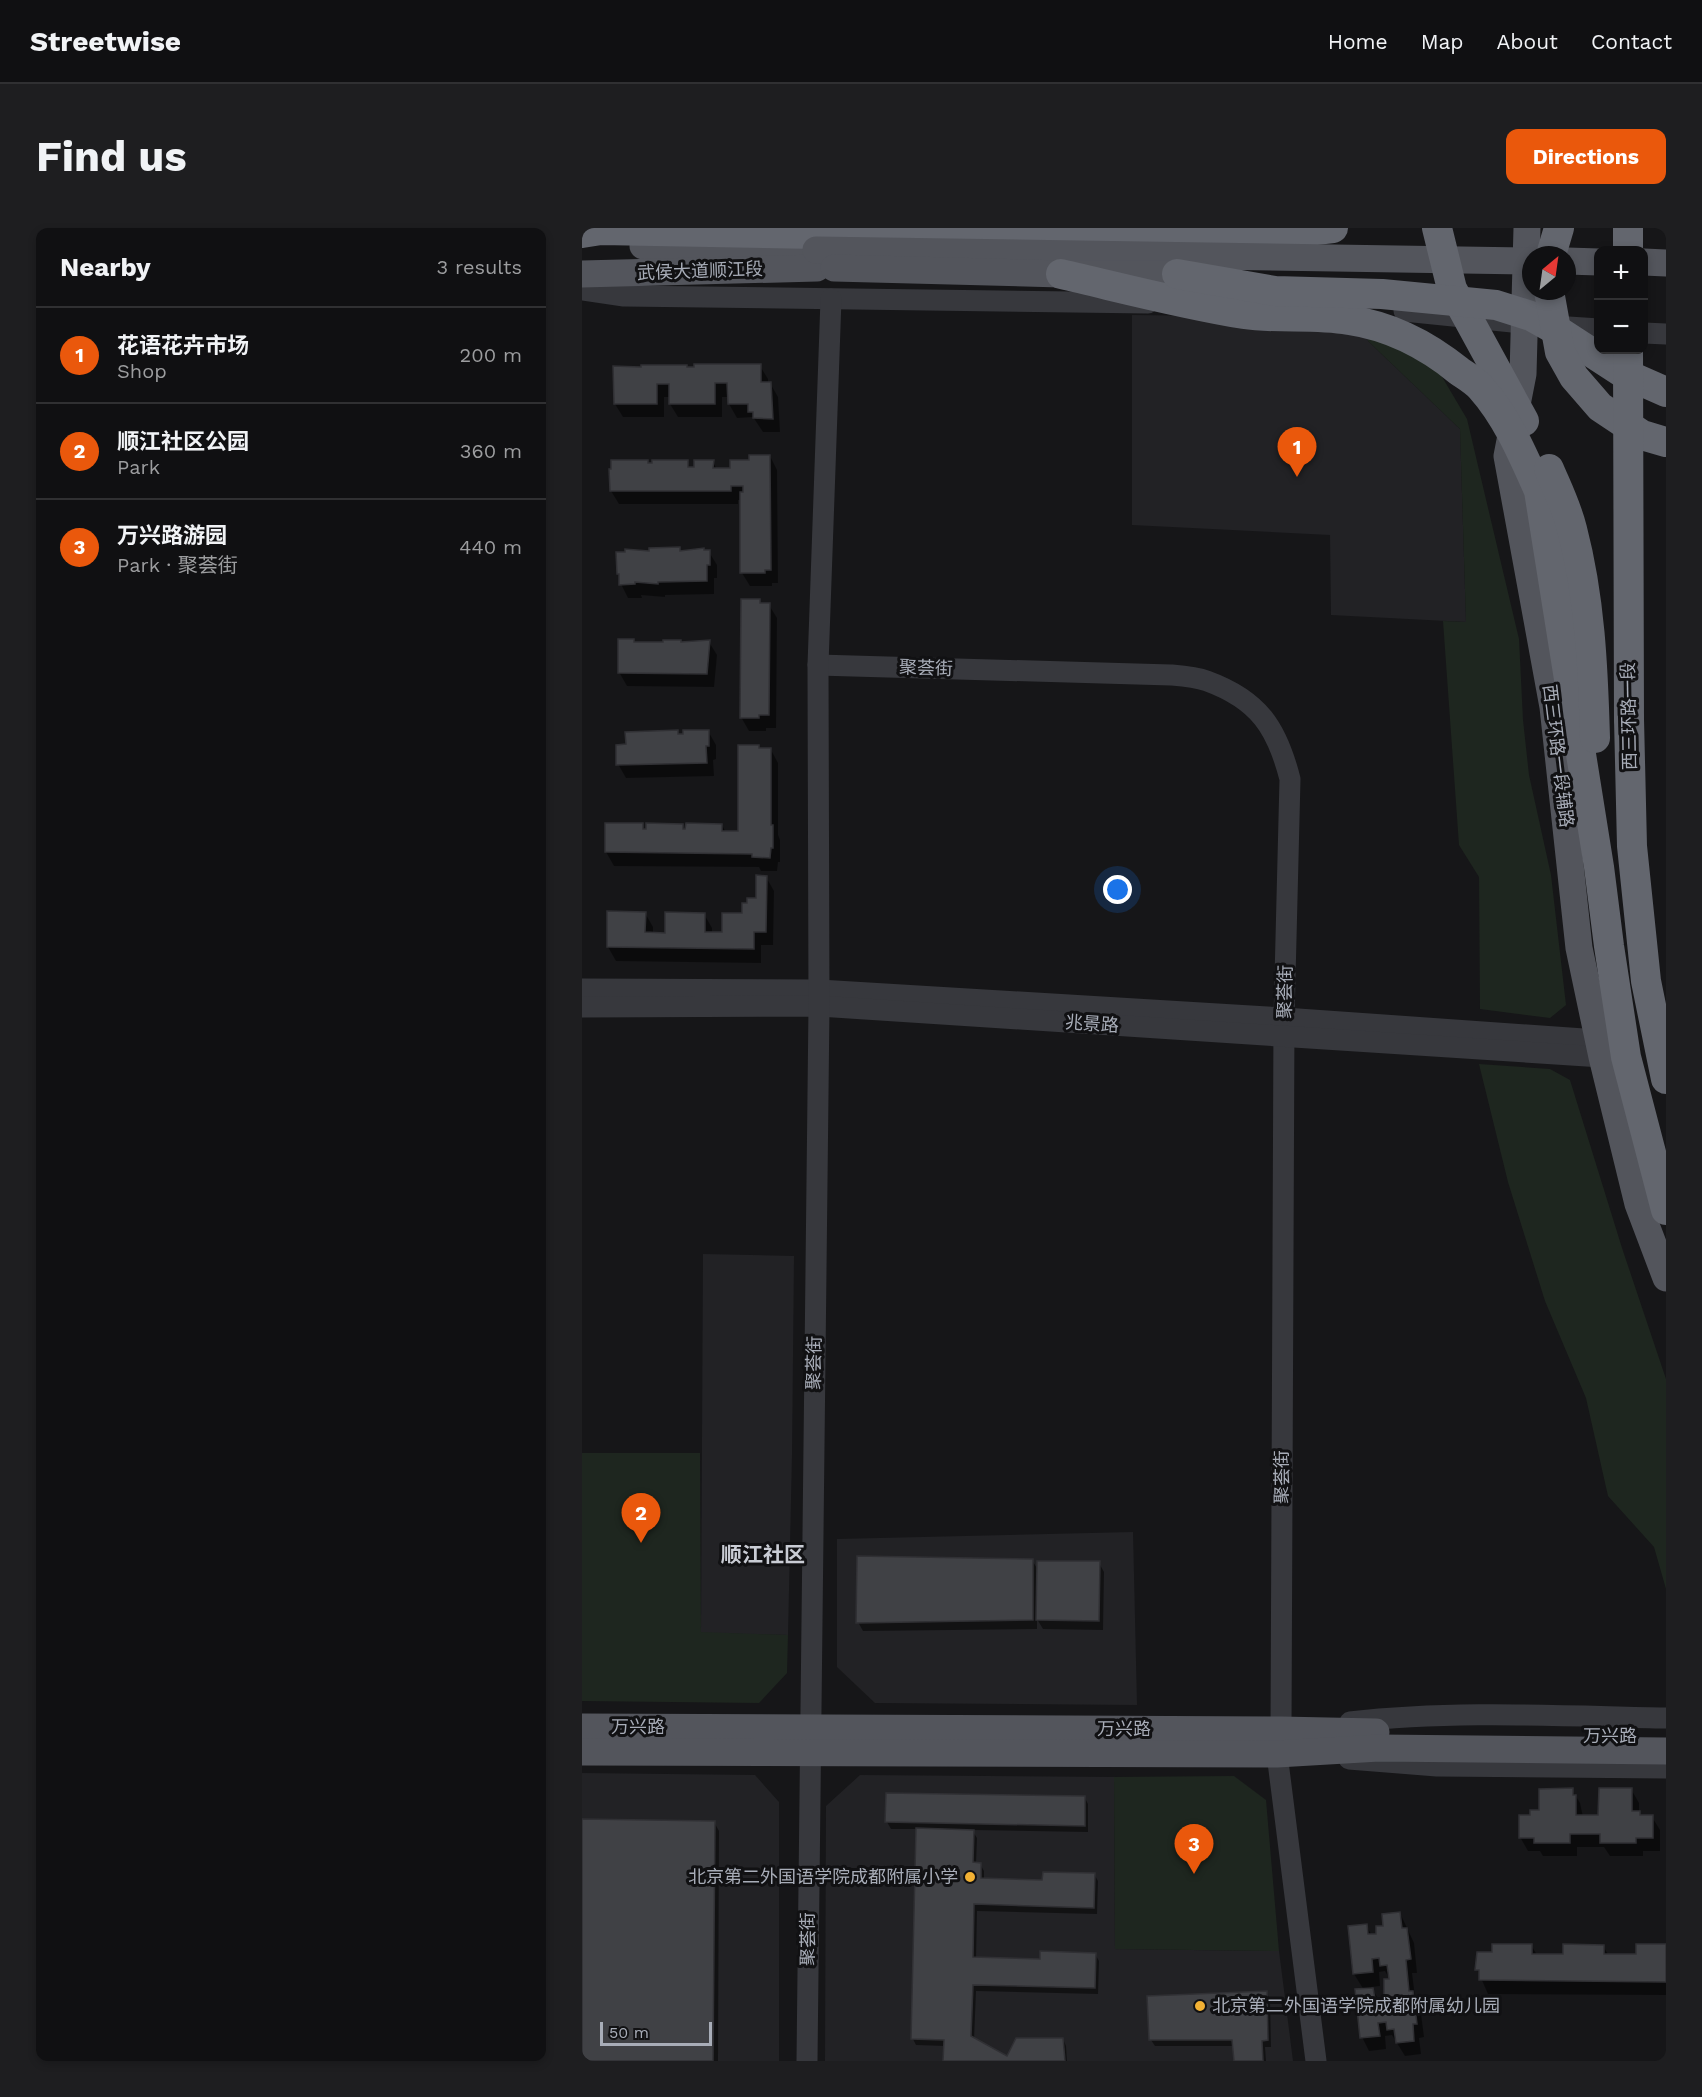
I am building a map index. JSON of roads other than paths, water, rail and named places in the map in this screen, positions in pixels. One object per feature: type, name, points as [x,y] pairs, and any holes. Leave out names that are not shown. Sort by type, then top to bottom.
[{"type":"highway","points":[[582,233],[602,230],[817,250],[1333,228]]},
{"type":"highway","points":[[1437,228],[1452,289],[1547,465],[1571,526],[1585,584],[1592,651],[1599,867]]},
{"type":"highway","points":[[1554,246],[1559,228]]},
{"type":"highway","points":[[1628,228],[1628,246]]},
{"type":"highway","points":[[1061,274],[1246,314],[1313,315],[1382,327],[1413,340],[1444,358],[1480,387],[1498,410],[1520,448],[1539,491],[1545,519],[1626,1056],[1666,1210]]},
{"type":"highway","points":[[1177,274],[1275,291],[1382,294],[1496,305],[1531,316],[1623,373],[1666,392]]},
{"type":"highway","points":[[1551,300],[1560,352],[1574,377],[1600,407],[1642,435],[1666,442]]},
{"type":"highway","name":"西三环路一段","points":[[1628,354],[1629,719],[1633,858],[1646,981],[1666,1080]]},
{"type":"main road","name":"西三环路一段辅路","points":[[1527,228],[1523,374],[1507,456],[1553,707],[1580,948],[1600,1049],[1638,1204],[1666,1278]]},
{"type":"main road","name":"武侯大道顺江段","points":[[582,244],[817,250]]},
{"type":"main road","name":"武侯大道顺江段","points":[[582,274],[817,250]]},
{"type":"main road","points":[[817,250],[1522,261]]},
{"type":"main road","points":[[817,250],[1061,274],[1522,279]]},
{"type":"main road","points":[[1576,261],[1594,262]]},
{"type":"main road","points":[[1648,262],[1666,262]]},
{"type":"main road","points":[[1576,280],[1594,280]]},
{"type":"main road","points":[[1648,281],[1666,281]]},
{"type":"main road","points":[[1360,306],[1400,320],[1431,344],[1472,394],[1507,456]]},
{"type":"main road","name":"万兴路","points":[[582,1727],[810,1740],[1566,1744],[1666,1736]]},
{"type":"main road","points":[[582,1752],[810,1740]]},
{"type":"main road","points":[[1566,1744],[1666,1751]]},
{"type":"street","points":[[582,290],[624,296],[1360,306],[1524,324],[1594,329]]},
{"type":"street","name":"聚荟街","points":[[807,2061],[819,998],[818,665],[831,299]]},
{"type":"street","points":[[1648,333],[1666,334]]},
{"type":"street","name":"聚荟街","points":[[818,665],[1171,675],[1206,680],[1238,695],[1267,720],[1283,751],[1290,779],[1284,1027],[1279,1742],[1316,2061]]},
{"type":"street","name":"兆景路","points":[[582,988],[819,998],[1600,1049]]},
{"type":"street","name":"兆景路","points":[[582,1007],[819,998]]},
{"type":"street","points":[[1279,1742],[1382,1718],[1494,1715],[1666,1718]]},
{"type":"street","points":[[1279,1742],[1437,1766],[1666,1768]]},
{"type":"place","name":"花语花卉市场","points":[[1297,477]]},
{"type":"place","name":"顺江社区公园","points":[[641,1543]]},
{"type":"place","name":"万兴路游园","points":[[1194,1874]]},
{"type":"place","name":"北京第二外国语学院成都附属小学","points":[[970,1877]]},
{"type":"place","name":"北京第二外国语学院成都附属幼儿园","points":[[1200,2006]]},
{"type":"district","name":"顺江社区","points":[[763,1555]]}]
